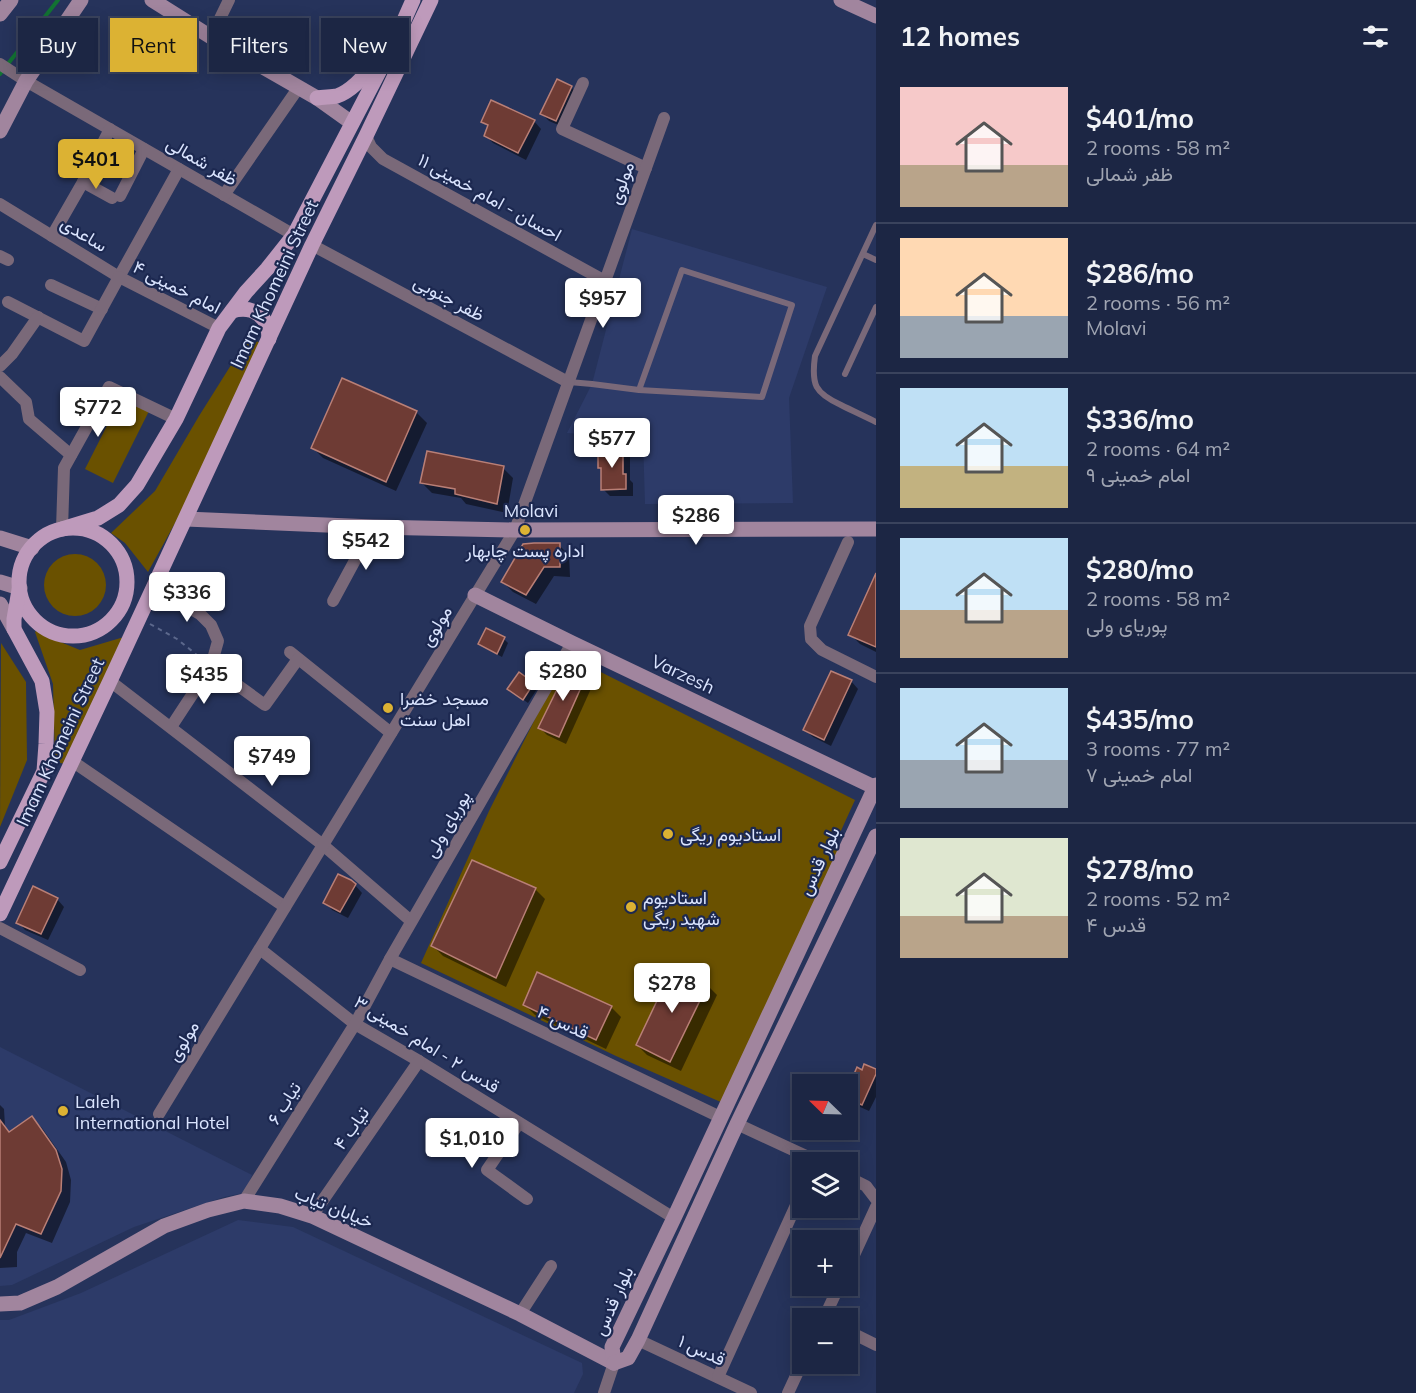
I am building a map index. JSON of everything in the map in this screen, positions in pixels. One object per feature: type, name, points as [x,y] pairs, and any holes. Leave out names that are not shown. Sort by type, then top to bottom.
[{"type":"main road","points":[[0,14],[11,0]]},
{"type":"main road","points":[[0,131],[26,81],[81,0]]},
{"type":"main road","points":[[152,0],[209,36]]},
{"type":"main road","name":"Imam Khomeini Street","points":[[405,18],[413,0]]},
{"type":"main road","name":"Imam Khomeini Street","points":[[0,914],[312,245],[431,0]]},
{"type":"main road","points":[[841,0],[876,16]]},
{"type":"main road","points":[[273,72],[318,98],[366,136]]},
{"type":"main road","points":[[318,98],[336,96],[345,92],[367,72]]},
{"type":"main road","name":"Imam Khomeini Street","points":[[62,529],[98,518],[119,505],[136,485],[176,419],[219,328],[294,235],[379,72]]},
{"type":"main road","points":[[294,235],[312,245]]},
{"type":"main road","points":[[232,311],[245,309],[257,313],[268,327],[269,339]]},
{"type":"main road","name":"Molavi","points":[[186,519],[515,530],[876,529]]},
{"type":"main road","points":[[14,629],[20,574],[24,560],[41,539],[51,533],[75,528],[99,535],[110,542],[118,552],[127,576],[124,601],[117,613],[97,631],[84,635],[70,636],[45,628],[26,608],[20,588]]},
{"type":"main road","points":[[0,538],[32,548]]},
{"type":"main road","points":[[0,582],[20,588]]},
{"type":"main road","points":[[124,601],[154,586]]},
{"type":"main road","name":"Varzesh","points":[[476,595],[876,787]]},
{"type":"main road","points":[[124,601],[139,619]]},
{"type":"main road","points":[[0,604],[42,681],[47,712],[44,771],[0,862]]},
{"type":"main road","points":[[44,771],[64,780]]},
{"type":"main road","name":"بلوار قدس","points":[[876,787],[612,1347],[614,1363],[628,1358],[638,1340],[737,1124],[876,836]]},
{"type":"main road","points":[[720,1117],[737,1124]]},
{"type":"main road","name":"خیابان تیاب","points":[[0,1304],[20,1303],[57,1287],[164,1226],[208,1209],[244,1201],[280,1206],[312,1215],[520,1314],[614,1363]]},
{"type":"street","points":[[220,18],[229,0]]},
{"type":"street","name":"ظفر شمالی","points":[[0,64],[294,235]]},
{"type":"street","points":[[583,83],[562,129],[646,168]]},
{"type":"street","points":[[224,195],[299,87]]},
{"type":"street","name":"مولوی","points":[[159,1114],[515,530],[664,118]]},
{"type":"street","points":[[52,236],[110,129]]},
{"type":"street","name":"احسان - امام خمینی ۱۱","points":[[366,136],[371,147],[383,159],[605,281]]},
{"type":"street","points":[[83,182],[116,197],[144,149]]},
{"type":"street","points":[[119,277],[179,169]]},
{"type":"street","name":"ساعدی","points":[[0,204],[119,277]]},
{"type":"street","name":"ظفر جنوبی","points":[[312,245],[568,382]]},
{"type":"street","name":"امام خمینی ۴","points":[[38,317],[84,341],[119,277],[219,328]]},
{"type":"street","points":[[51,285],[102,309]]},
{"type":"street","points":[[0,366],[12,354],[38,317],[8,302]]},
{"type":"street","points":[[0,377],[26,402],[30,419],[71,455]]},
{"type":"street","points":[[62,529],[64,468],[109,387],[176,419]]},
{"type":"street","points":[[333,601],[373,527]]},
{"type":"street","points":[[848,542],[810,626],[811,639],[822,650],[876,677]]},
{"type":"street","points":[[154,586],[200,614],[211,625],[218,641],[212,666],[171,727]]},
{"type":"street","name":"پوریای ولی","points":[[355,1024],[411,921],[572,643]]},
{"type":"street","points":[[212,666],[265,705],[294,656],[391,733]]},
{"type":"street","points":[[110,681],[323,845],[411,921]]},
{"type":"street","points":[[72,761],[285,907]]},
{"type":"street","points":[[0,928],[80,970]]},
{"type":"street","name":"قدس ۲ - امام خمینی ۳","points":[[260,949],[355,1024],[674,1218]]},
{"type":"street","name":"قدس ۴","points":[[390,959],[720,1117]]},
{"type":"street","name":"تیاب ۶","points":[[244,1201],[355,1024]]},
{"type":"street","name":"تیاب ۴","points":[[312,1215],[419,1061]]},
{"type":"street","points":[[519,1123],[487,1170],[527,1199]]},
{"type":"street","points":[[737,1124],[796,1152]]},
{"type":"street","points":[[858,1182],[866,1186],[876,1199]]},
{"type":"street","points":[[858,1246],[876,1207]]},
{"type":"street","points":[[718,1377],[792,1214]]},
{"type":"street","points":[[520,1314],[551,1266]]},
{"type":"street","points":[[858,1336],[876,1346]]},
{"type":"street","name":"قدس ۱","points":[[638,1340],[751,1393]]},
{"type":"street","points":[[604,1393],[614,1363]]},
{"type":"street","points":[[788,1393],[797,1374]]},
{"type":"lane","points":[[876,225],[815,356],[813,371],[814,382],[818,391],[825,398],[876,422]]},
{"type":"lane","points":[[863,254],[876,260]]},
{"type":"lane","points":[[568,382],[639,390],[762,397],[792,305],[682,270],[639,390]]},
{"type":"lane","points":[[845,374],[876,307]]},
{"type":"path","points":[[139,619],[177,639],[212,666]]},
{"type":"shaded area","points":[[632,229],[827,287],[789,398],[793,503],[645,504],[643,438],[567,433],[592,384]]},
{"type":"shaded area","points":[[248,338],[264,344],[185,505],[148,572],[125,543],[111,533],[155,491]]},
{"type":"shaded area","points":[[122,396],[150,409],[113,483],[85,469]]},
{"type":"shaded area","points":[[75,554],[87,556],[97,563],[104,573],[106,585],[104,597],[97,607],[87,614],[75,616],[63,614],[53,607],[46,597],[44,585],[46,573],[53,563],[63,556]]},
{"type":"shaded area","points":[[40,628],[58,641],[80,650],[124,637],[66,764],[55,762],[53,684],[35,632]]},
{"type":"shaded area","points":[[1,643],[26,682],[27,760],[0,827]]},
{"type":"shaded area","name":"استادیوم شهید ریگی","points":[[567,655],[855,800],[834,846],[843,851],[723,1103],[616,1056],[421,963],[489,811]]},
{"type":"shaded area","name":"Laleh International Hotel","points":[[0,1047],[252,1175],[250,1180],[253,1191],[224,1197],[134,1227],[12,1285],[0,1286]]},
{"type":"shaded area","points":[[238,1220],[293,1227],[582,1363],[583,1374],[574,1393],[0,1393],[0,1320],[9,1320],[81,1293]]},
{"type":"building","points":[[557,79],[572,86],[556,121],[540,114]]},
{"type":"building","points":[[491,100],[535,120],[518,153],[484,136],[488,125],[481,122]]},
{"type":"building","points":[[342,378],[417,411],[386,482],[311,448]]},
{"type":"building","points":[[598,448],[623,448],[623,474],[626,474],[626,489],[601,490]]},
{"type":"building","points":[[427,451],[504,466],[497,504],[455,494],[455,489],[420,483]]},
{"type":"building","points":[[560,543],[560,567],[544,567],[526,595],[501,582],[523,544]]},
{"type":"building","points":[[876,573],[876,647],[848,635]]},
{"type":"building","points":[[486,628],[505,637],[497,654],[478,644]]},
{"type":"building","points":[[569,665],[587,674],[559,737],[538,728]]},
{"type":"building","points":[[831,671],[852,680],[824,740],[803,730]]},
{"type":"building","points":[[519,672],[534,683],[523,700],[507,689]]},
{"type":"building","points":[[472,860],[536,888],[496,978],[431,946]]},
{"type":"building","points":[[338,874],[356,884],[340,912],[323,903]]},
{"type":"building","points":[[33,886],[58,898],[41,934],[16,923]]},
{"type":"building","points":[[673,967],[708,984],[670,1062],[636,1045]]},
{"type":"building","points":[[537,972],[612,1006],[596,1040],[523,1005]]},
{"type":"building","points":[[864,1064],[876,1069],[876,1074],[862,1105],[858,1103],[858,1074],[854,1074],[857,1067],[862,1070]]},
{"type":"building","points":[[32,1116],[56,1150],[62,1169],[61,1191],[41,1234],[16,1224],[0,1258],[0,1120],[9,1132]]},
{"type":"waterway","points":[[0,74],[58,0]]},
{"type":"place","name":"اداره پست چابهار","points":[[525,530]]},
{"type":"place","name":"مسجد خضرا اهل سنت","points":[[388,708]]},
{"type":"place","name":"استادیوم ریگی","points":[[668,834]]},
{"type":"place","name":"استادیوم شهید ریگی","points":[[631,907]]},
{"type":"place","name":"Laleh International Hotel","points":[[63,1111]]}]
